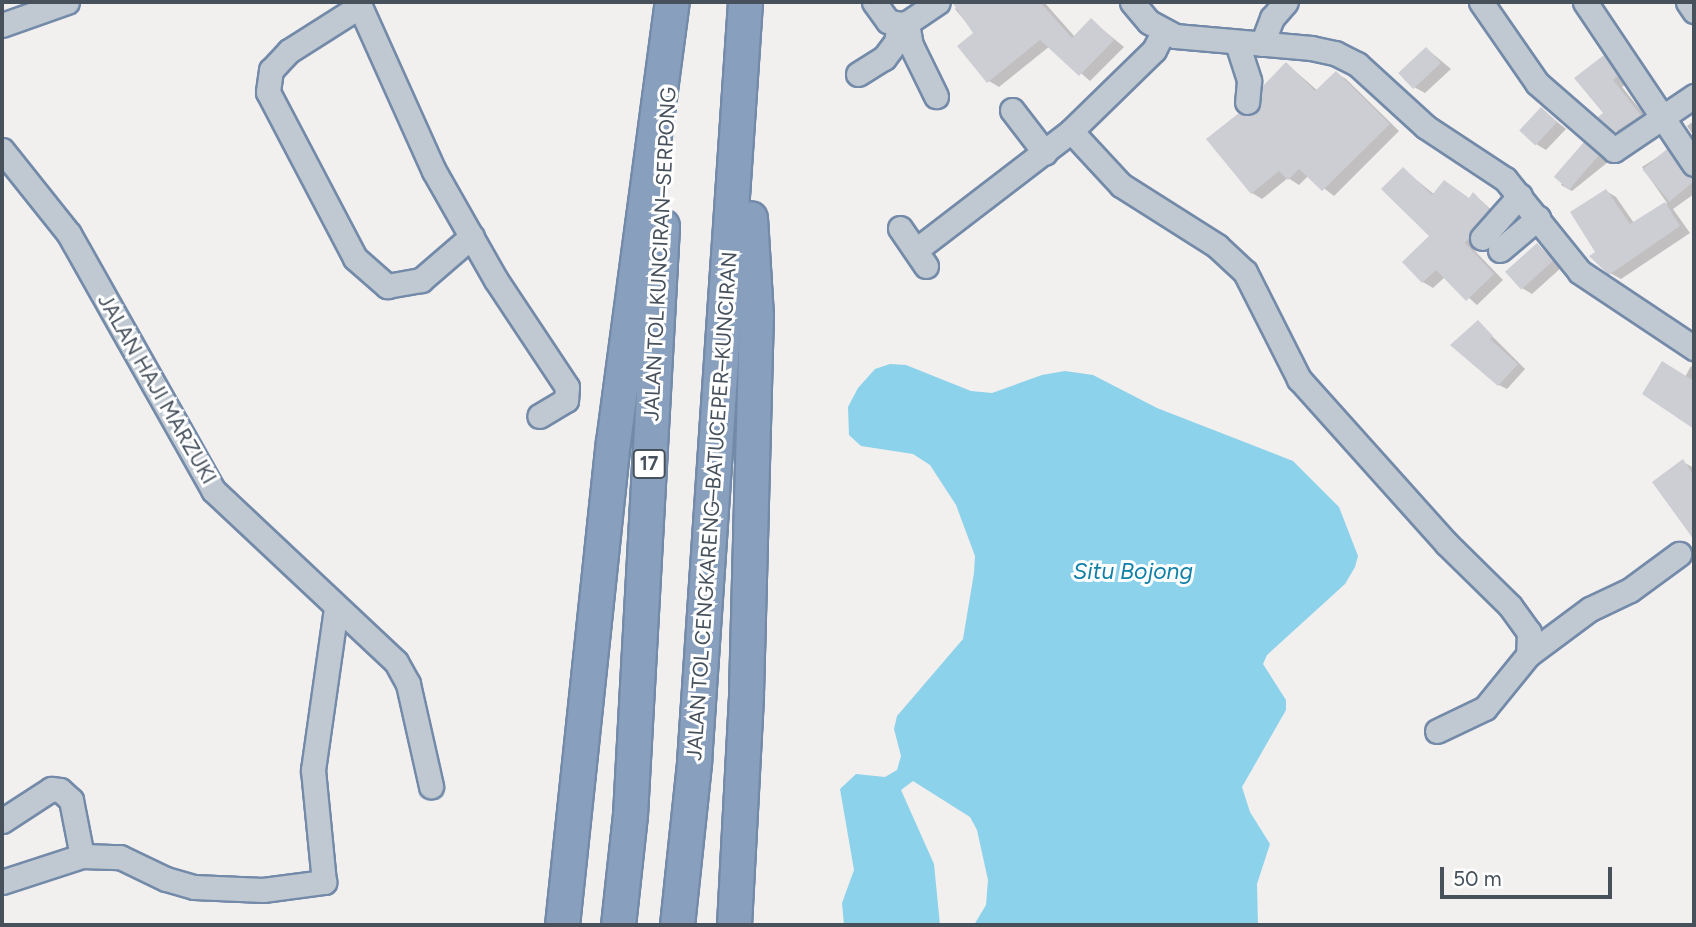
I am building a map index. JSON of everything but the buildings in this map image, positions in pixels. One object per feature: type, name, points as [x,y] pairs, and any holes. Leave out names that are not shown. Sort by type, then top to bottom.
[{"type":"highway","points":[[562,925],[613,442],[673,2]]},
{"type":"highway","name":"JALAN TOL KUNCIRAN–SERPONG","points":[[618,925],[630,815],[673,2]]},
{"type":"highway","points":[[734,925],[746,693],[756,316],[742,87],[744,16]]},
{"type":"highway","name":"JALAN TOL CENGKARENG–BATUCEPER–KUNCIRAN","points":[[677,925],[694,762],[742,87]]},
{"type":"street","points":[[2,25],[66,2]]},
{"type":"street","points":[[874,2],[888,21],[903,23],[938,2]]},
{"type":"street","points":[[1132,2],[1163,32],[1191,40],[1335,52],[1357,64],[1426,127],[1505,179],[1580,272],[1694,348]]},
{"type":"street","points":[[1262,44],[1272,18],[1286,2]]},
{"type":"street","points":[[1481,2],[1537,83],[1602,144],[1614,150],[1623,148],[1694,96]]},
{"type":"street","points":[[1585,2],[1694,164]]},
{"type":"street","points":[[1688,2],[1694,11]]},
{"type":"street","points":[[471,236],[421,280],[387,286],[355,258],[268,92],[271,70],[289,51],[359,4],[434,171],[471,236],[567,387],[566,400],[540,416]]},
{"type":"street","points":[[858,74],[884,58],[896,42],[903,23]]},
{"type":"street","points":[[903,23],[936,96]]},
{"type":"street","points":[[900,228],[921,258],[1071,131],[1154,50],[1163,32]]},
{"type":"street","points":[[1237,43],[1249,81],[1247,102]]},
{"type":"street","points":[[1012,110],[1045,153]]},
{"type":"street","points":[[1071,131],[1121,185],[1217,246],[1245,272],[1299,379],[1446,543],[1510,606],[1529,632],[1528,655]]},
{"type":"street","name":"JALAN HAJI MARZUKI","points":[[2,150],[69,234],[213,490],[336,609],[396,662],[408,684],[431,786]]},
{"type":"street","points":[[1520,195],[1491,244],[1538,218]]},
{"type":"street","points":[[1437,731],[1485,708],[1528,655],[1590,609],[1630,590],[1679,554]]},
{"type":"street","points":[[2,882],[82,856],[120,857],[166,879],[194,887],[263,890],[324,882],[313,770],[336,609]]},
{"type":"street","points":[[2,821],[51,789],[60,790],[71,800],[82,856]]},
{"type":"water","name":"Situ Bojong","points":[[890,364],[906,365],[971,391],[992,393],[1042,375],[1065,371],[1093,375],[1157,408],[1293,461],[1339,507],[1358,556],[1355,567],[1345,584],[1267,655],[1263,664],[1286,700],[1286,710],[1242,787],[1250,812],[1270,844],[1257,884],[1258,925],[974,925],[986,905],[988,880],[977,830],[970,817],[913,781],[901,790],[934,864],[940,925],[844,925],[842,903],[854,870],[840,789],[856,774],[885,777],[897,770],[901,756],[894,729],[897,716],[963,639],[974,573],[975,556],[956,505],[930,465],[913,454],[861,446],[849,435],[848,407],[858,388],[875,369]]}]
